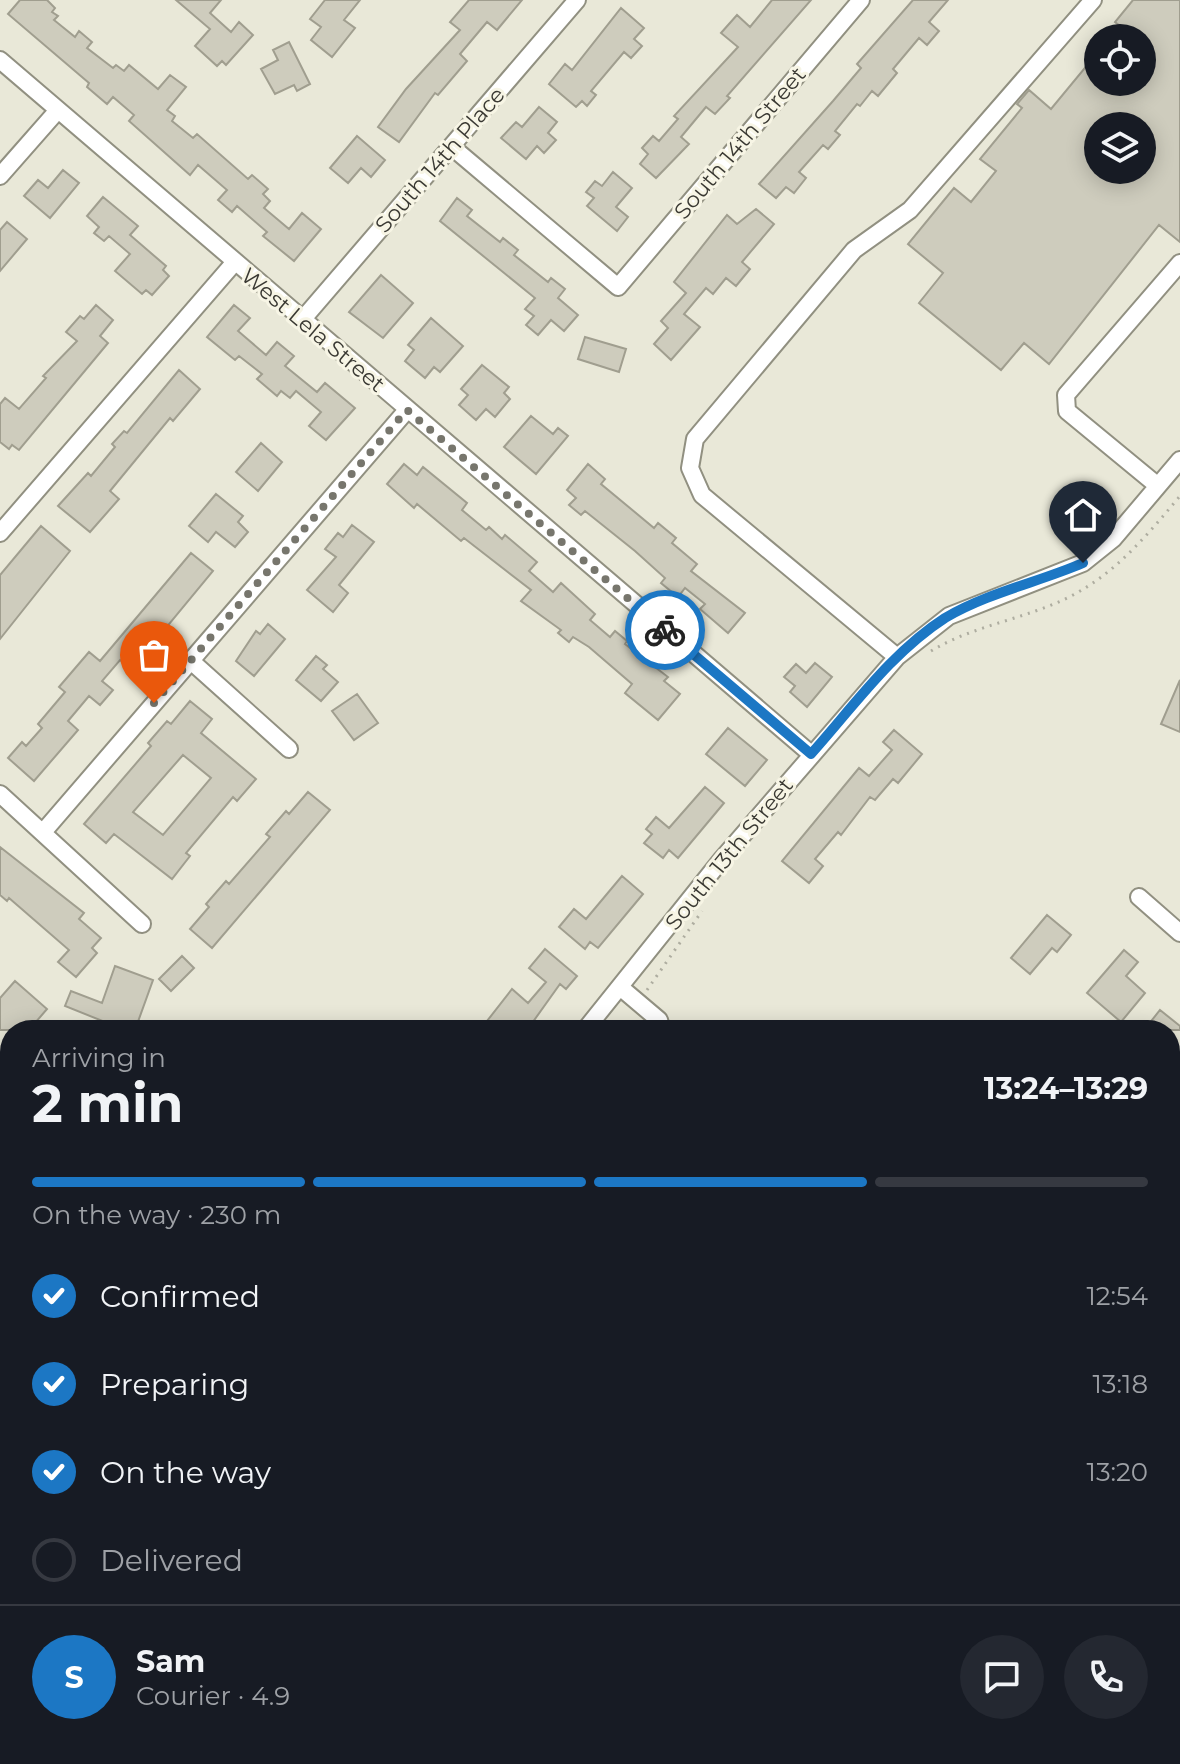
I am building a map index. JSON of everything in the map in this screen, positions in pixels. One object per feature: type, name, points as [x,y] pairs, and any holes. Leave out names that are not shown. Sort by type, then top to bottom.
[{"type":"street","name":"South 14th Place","points":[[302,320],[577,0]]},
{"type":"street","name":"South 14th Street","points":[[452,147],[618,287],[861,0]]},
{"type":"street","points":[[897,657],[702,495],[690,468],[695,439],[854,250],[910,210],[1093,0]]},
{"type":"street","name":"West Lela Street","points":[[0,60],[811,754]]},
{"type":"street","points":[[0,176],[58,110]]},
{"type":"street","points":[[0,533],[234,263]]},
{"type":"street","points":[[1158,486],[1067,411],[1066,395],[1180,263]]},
{"type":"street","points":[[44,831],[407,410]]},
{"type":"street","name":"South 13th Street","points":[[593,1020],[811,754],[897,657],[949,616],[1083,563],[1113,539],[1180,460]]},
{"type":"street","points":[[191,661],[289,749]]},
{"type":"street","points":[[0,794],[44,831],[142,924]]},
{"type":"street","points":[[1139,897],[1180,933]]},
{"type":"street","points":[[620,987],[659,1020]]},
{"type":"path","points":[[922,657],[974,629],[1071,596],[1104,577],[1180,496]]},
{"type":"path","points":[[644,995],[706,906]]},
{"type":"path","points":[[627,1020],[634,1009]]},
{"type":"building","points":[[20,0],[47,0],[55,8],[52,12],[58,16],[54,20],[75,37],[79,31],[92,42],[87,48],[113,68],[116,65],[124,71],[129,65],[158,89],[170,75],[186,87],[167,110],[175,116],[172,121],[193,138],[197,134],[248,179],[252,175],[268,189],[263,194],[270,201],[264,208],[289,229],[302,213],[321,229],[294,261],[263,236],[267,232],[237,206],[232,212],[218,200],[227,190],[198,165],[190,175],[129,121],[134,115],[113,97],[107,104],[87,87],[89,83],[8,14]]},
{"type":"building","points":[[176,0],[221,0],[210,13],[231,32],[239,22],[253,35],[226,65],[222,61],[217,66],[195,46],[210,29]]},
{"type":"building","points":[[325,0],[360,0],[344,20],[355,28],[332,57],[311,40],[321,27],[310,19]]},
{"type":"building","points":[[469,0],[522,0],[497,30],[487,22],[460,54],[467,61],[438,95],[435,93],[399,142],[378,127],[406,89],[460,30],[450,22]]},
{"type":"building","points":[[772,0],[811,0],[727,96],[730,98],[715,114],[706,107],[681,137],[689,144],[656,178],[640,164],[648,154],[642,148],[653,136],[659,141],[678,119],[674,116],[738,47],[721,33],[737,15],[750,27]]},
{"type":"building","points":[[913,0],[948,0],[929,22],[939,31],[927,45],[919,38],[893,69],[897,73],[878,96],[872,91],[860,106],[857,104],[835,131],[840,135],[828,149],[823,145],[799,172],[806,178],[794,193],[786,187],[776,198],[759,184],[861,68],[857,64]]},
{"type":"building","points":[[1133,0],[1180,0],[1180,242],[1159,225],[1049,364],[1024,343],[1001,370],[919,303],[943,273],[908,244],[954,188],[971,202],[996,171],[980,159],[1022,108],[1017,104],[1029,90],[1051,109],[1084,69],[1084,96],[1156,96],[1156,24],[1115,22]]},
{"type":"building","points":[[621,8],[644,28],[634,39],[642,46],[631,58],[624,52],[591,91],[596,95],[587,106],[582,101],[576,107],[549,84],[565,64],[572,70]]},
{"type":"building","points":[[289,42],[310,84],[297,91],[294,85],[275,94],[261,69],[278,60],[273,50]]},
{"type":"building","points":[[539,107],[557,122],[548,133],[556,140],[544,153],[537,146],[526,159],[501,138],[516,122],[522,127]]},
{"type":"building","points":[[357,136],[385,160],[371,177],[361,168],[348,183],[330,168]]},
{"type":"building","points":[[63,170],[79,183],[50,218],[24,196],[38,180],[48,188]]},
{"type":"building","points":[[613,172],[632,188],[616,207],[628,217],[617,231],[587,206],[594,198],[586,192],[595,181],[602,186]]},
{"type":"building","points":[[103,197],[138,226],[130,235],[166,266],[163,270],[169,276],[152,295],[146,290],[142,294],[115,271],[130,254],[109,236],[104,241],[94,233],[99,227],[87,216]]},
{"type":"building","points":[[457,198],[472,210],[467,216],[500,242],[503,238],[518,250],[514,255],[548,282],[551,278],[565,289],[558,298],[578,315],[564,331],[551,320],[538,335],[526,325],[534,316],[525,309],[535,298],[440,221]]},
{"type":"building","points":[[756,209],[774,224],[742,262],[750,269],[736,286],[726,278],[713,294],[706,288],[684,314],[700,327],[671,360],[654,344],[668,328],[661,321],[686,293],[674,282],[727,215],[737,224]]},
{"type":"building","points":[[7,222],[27,239],[0,271],[0,230]]},
{"type":"building","points":[[381,275],[413,303],[383,338],[349,312]]},
{"type":"building","points":[[96,305],[113,320],[100,336],[108,343],[19,450],[12,445],[9,449],[0,442],[0,404],[5,398],[19,409],[46,378],[43,376],[77,341],[66,332],[80,316],[84,319]]},
{"type":"building","points":[[234,305],[250,318],[238,331],[266,355],[277,342],[294,356],[285,366],[317,392],[325,383],[355,408],[326,440],[309,426],[321,412],[296,391],[290,398],[281,391],[277,396],[257,379],[262,374],[239,356],[235,360],[207,337]]},
{"type":"building","points":[[431,318],[463,346],[440,372],[434,367],[425,378],[405,361],[414,350],[408,345]]},
{"type":"building","points":[[585,337],[626,349],[619,372],[578,359]]},
{"type":"building","points":[[482,365],[509,387],[504,393],[510,399],[495,417],[486,409],[476,420],[459,405],[468,395],[461,389]]},
{"type":"building","points":[[179,370],[200,389],[173,421],[170,418],[110,491],[119,499],[90,532],[58,506],[88,473],[91,476],[115,447],[112,444],[124,431],[127,433]]},
{"type":"building","points":[[531,416],[553,434],[558,428],[568,436],[536,474],[504,447]]},
{"type":"building","points":[[261,443],[282,462],[258,491],[236,472]]},
{"type":"building","points":[[404,464],[417,475],[423,467],[467,503],[462,510],[486,530],[489,527],[502,539],[505,535],[537,562],[529,571],[553,592],[561,583],[595,614],[590,620],[610,637],[615,631],[627,641],[625,644],[668,677],[664,681],[680,694],[658,720],[625,693],[632,684],[589,647],[573,637],[569,642],[558,633],[561,630],[521,601],[531,590],[464,538],[461,541],[417,504],[414,508],[387,484]]},
{"type":"building","points":[[588,464],[605,479],[601,484],[654,528],[658,523],[676,538],[672,543],[697,564],[691,571],[745,613],[728,633],[700,609],[705,604],[685,588],[678,597],[661,583],[665,578],[635,551],[585,511],[581,515],[569,505],[576,498],[567,490]]},
{"type":"building","points":[[216,494],[243,516],[238,522],[248,532],[235,547],[216,532],[208,542],[189,526]]},
{"type":"building","points":[[352,525],[374,542],[339,585],[348,593],[333,612],[307,590],[336,557],[325,549],[338,533],[343,537]]},
{"type":"building","points":[[41,526],[70,551],[0,639],[0,575]]},
{"type":"building","points":[[191,553],[213,571],[132,669],[120,660],[102,681],[113,690],[100,705],[89,696],[68,721],[78,730],[34,781],[8,758],[22,742],[26,746],[42,728],[38,724],[65,692],[59,687],[89,652],[100,661]]},
{"type":"building","points":[[268,624],[285,639],[254,676],[236,661],[256,631],[260,634]]},
{"type":"building","points":[[316,656],[327,665],[323,669],[338,682],[321,701],[296,680]]},
{"type":"building","points":[[815,663],[832,677],[807,707],[790,692],[795,686],[784,677],[796,664],[806,673]]},
{"type":"building","points":[[1180,680],[1180,732],[1161,724]]},
{"type":"building","points":[[357,694],[378,723],[354,740],[332,711]]},
{"type":"building","points":[[190,701],[212,719],[201,733],[256,779],[237,801],[233,797],[186,853],[190,856],[172,879],[114,834],[106,843],[84,824],[151,746],[148,743],[167,721],[171,724]],"holes":[[[183,755],[211,778],[163,835],[133,812]]]},
{"type":"building","points":[[728,728],[767,760],[745,786],[706,754]]},
{"type":"building","points":[[894,730],[922,754],[898,783],[893,779],[875,800],[870,797],[841,835],[838,832],[815,859],[823,866],[809,883],[782,861],[859,768],[869,776],[892,750],[883,742]]},
{"type":"building","points":[[705,787],[724,803],[678,858],[669,850],[663,858],[644,843],[652,834],[646,829],[656,817],[669,828]]},
{"type":"building","points":[[308,792],[330,810],[212,948],[190,929],[226,881],[229,884],[270,837],[266,834]]},
{"type":"building","points":[[0,847],[84,913],[79,919],[101,938],[92,948],[97,953],[76,977],[58,962],[69,950],[9,898],[7,901],[0,895]]},
{"type":"building","points":[[622,876],[643,894],[598,948],[590,942],[585,949],[559,927],[574,909],[586,919]]},
{"type":"building","points":[[1047,915],[1071,935],[1057,952],[1052,948],[1030,974],[1011,958]]},
{"type":"building","points":[[545,949],[577,976],[566,989],[560,984],[534,1020],[488,1020],[512,989],[528,1003],[546,982],[529,968]]},
{"type":"building","points":[[1124,950],[1138,962],[1126,976],[1145,993],[1123,1020],[1119,1020],[1087,993]]},
{"type":"building","points":[[182,956],[194,968],[171,991],[159,979]]},
{"type":"building","points":[[115,966],[153,980],[139,1020],[100,1020],[65,1006],[71,991],[102,1003]]},
{"type":"building","points":[[15,981],[47,1009],[38,1020],[0,1020],[0,998]]},
{"type":"building","points":[[1160,1010],[1172,1020],[1152,1020]]},
{"type":"way so far","points":[[154,703],[407,410],[665,630]]},
{"type":"route","points":[[665,630],[811,754],[897,657],[921,635],[949,616],[1083,563]]}]
